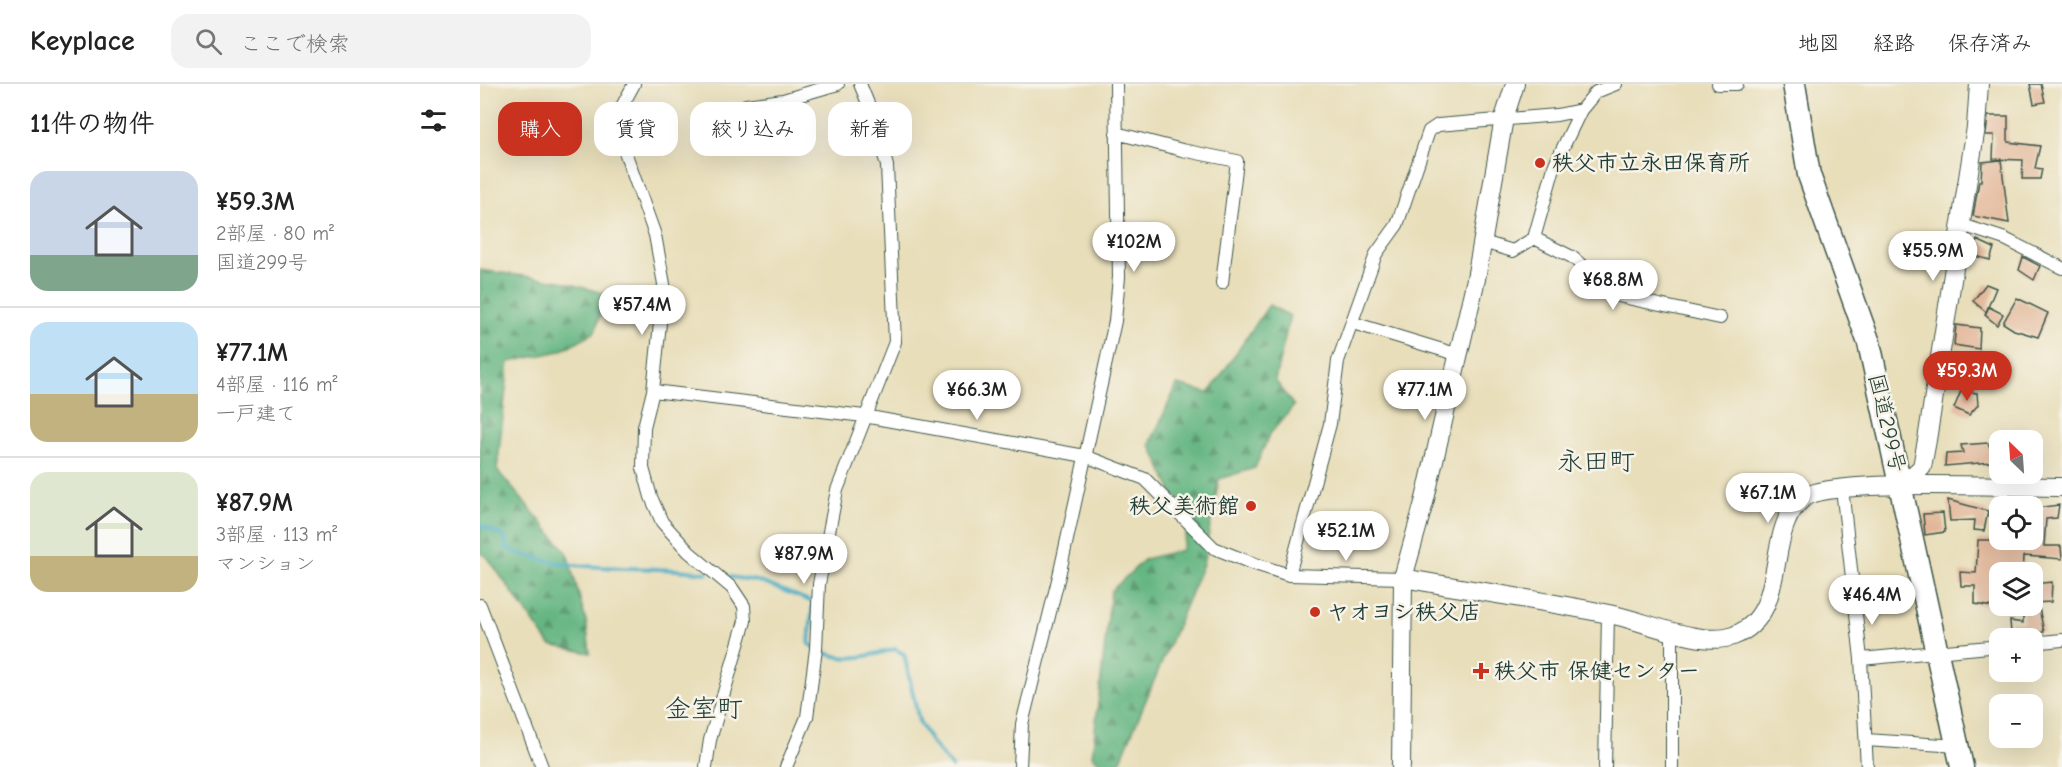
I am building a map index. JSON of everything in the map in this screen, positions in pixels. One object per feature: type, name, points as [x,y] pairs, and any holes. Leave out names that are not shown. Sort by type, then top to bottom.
[{"type":"highway","name":"国道299号","points":[[1794,84],[1809,175],[1869,343],[1960,757]]},
{"type":"street","points":[[634,84],[620,110],[619,135],[655,235],[664,284],[653,391],[644,427],[643,468],[651,497],[662,522],[689,552],[732,588],[744,606],[745,621],[710,740],[706,767]]},
{"type":"street","points":[[768,102],[838,84]]},
{"type":"street","points":[[786,767],[807,717],[816,649],[819,584],[837,490],[864,416],[895,342],[887,166],[874,118],[860,84]]},
{"type":"street","points":[[1020,767],[1022,724],[1059,576],[1115,321],[1119,277],[1116,84]]},
{"type":"street","points":[[1401,767],[1403,578],[1459,355],[1483,242],[1504,118],[1515,84]]},
{"type":"street","points":[[1483,242],[1514,250],[1534,238],[1555,164],[1581,110],[1596,92],[1616,84]]},
{"type":"street","points":[[1718,84],[1737,84]]},
{"type":"street","points":[[1902,486],[1922,467],[1976,127],[1980,84]]},
{"type":"street","points":[[1289,575],[1329,424],[1338,361],[1376,254],[1397,225],[1429,131],[1438,125],[1504,118],[1557,116],[1581,110]]},
{"type":"street","points":[[1116,133],[1237,161],[1222,283]]},
{"type":"street","points":[[1959,224],[2005,239],[2062,268]]},
{"type":"street","points":[[1534,238],[1572,257],[1618,296],[1719,318]]},
{"type":"street","points":[[1353,323],[1459,355]]},
{"type":"street","points":[[653,391],[864,416],[1085,456],[1145,479],[1214,548],[1289,575],[1403,578],[1608,614],[1710,640],[1731,637],[1747,629],[1760,614],[1771,592],[1782,535],[1794,507],[1816,491],[1902,486],[2062,487]]},
{"type":"street","points":[[1842,488],[1861,659],[1867,767]]},
{"type":"street","points":[[480,605],[542,767]]},
{"type":"street","points":[[1605,767],[1608,614]]},
{"type":"street","points":[[1672,630],[1672,767]]},
{"type":"street","points":[[2043,642],[2062,640]]},
{"type":"street","points":[[1861,659],[1989,647]]},
{"type":"street","points":[[1866,740],[1960,757]]},
{"type":"green space","points":[[480,270],[561,281],[606,294],[595,332],[560,351],[509,362],[497,470],[567,552],[586,621],[590,653],[550,645],[487,557],[480,553]]},
{"type":"green space","points":[[1269,305],[1290,316],[1275,380],[1294,406],[1270,434],[1255,468],[1219,479],[1203,564],[1120,762],[1105,767],[1092,756],[1111,591],[1145,559],[1182,550],[1191,510],[1173,494],[1150,444],[1177,385],[1209,393]]},
{"type":"building","points":[[2030,84],[2041,84],[2045,102],[2034,104]]},
{"type":"building","points":[[1988,116],[2008,116],[2008,142],[2040,146],[2035,168],[2042,169],[2040,179],[2022,179],[2023,160],[1993,159],[1994,135],[1986,135]]},
{"type":"building","points":[[2001,160],[2009,223],[1973,216],[1979,181],[1981,181],[1982,162]]},
{"type":"building","points":[[1977,240],[1994,248],[1990,260],[1972,255]]},
{"type":"building","points":[[2023,257],[2040,266],[2034,280],[2019,270]]},
{"type":"building","points":[[1986,284],[1996,288],[1986,312],[1973,301]]},
{"type":"building","points":[[2017,298],[2048,313],[2038,337],[2014,330],[2003,323]]},
{"type":"building","points":[[1989,307],[2003,314],[1997,325],[1985,315]]},
{"type":"building","points":[[1956,325],[1980,328],[1979,349],[1954,345]]},
{"type":"building","points":[[1961,391],[1977,393],[1978,405],[1969,415],[1954,408]]},
{"type":"building","points":[[1988,443],[1989,462],[1945,466],[1946,454],[1963,453],[1961,445]]},
{"type":"building","points":[[1948,500],[1988,511],[1984,531],[1974,530],[1975,520],[1950,521]]},
{"type":"building","points":[[2059,505],[2057,518],[2046,519],[2044,546],[2061,546],[2062,559],[2024,556],[2024,562],[1989,562],[1989,606],[1975,604],[1975,586],[1961,586],[1960,572],[1976,573],[1978,540],[1989,540],[1989,550],[2043,550],[2043,507]]},
{"type":"building","points":[[1943,513],[1945,532],[1925,535],[1923,514]]},
{"type":"building","points":[[2052,582],[2051,602],[2043,602],[2043,583]]},
{"type":"building","points":[[2023,616],[2041,616],[2044,632],[2043,628],[2011,628],[2010,621],[2023,623]]},
{"type":"waterway","points":[[480,525],[505,537],[506,548],[531,557],[581,566],[707,573]]},
{"type":"waterway","points":[[724,576],[758,581],[813,602],[809,644],[820,651],[851,658],[895,649],[904,654],[919,721],[931,742],[952,767]]},
{"type":"place","name":"秩父市立永田保育所","points":[[1540,163]]},
{"type":"place","name":"秩父美術館","points":[[1251,506]]},
{"type":"place","name":"ヤオヨシ秩父店","points":[[1315,612]]},
{"type":"place","name":"秩父市 保健センター","points":[[1481,671]]},
{"type":"district","name":"永田町","points":[[1596,462]]},
{"type":"district","name":"金室町","points":[[704,709]]}]
